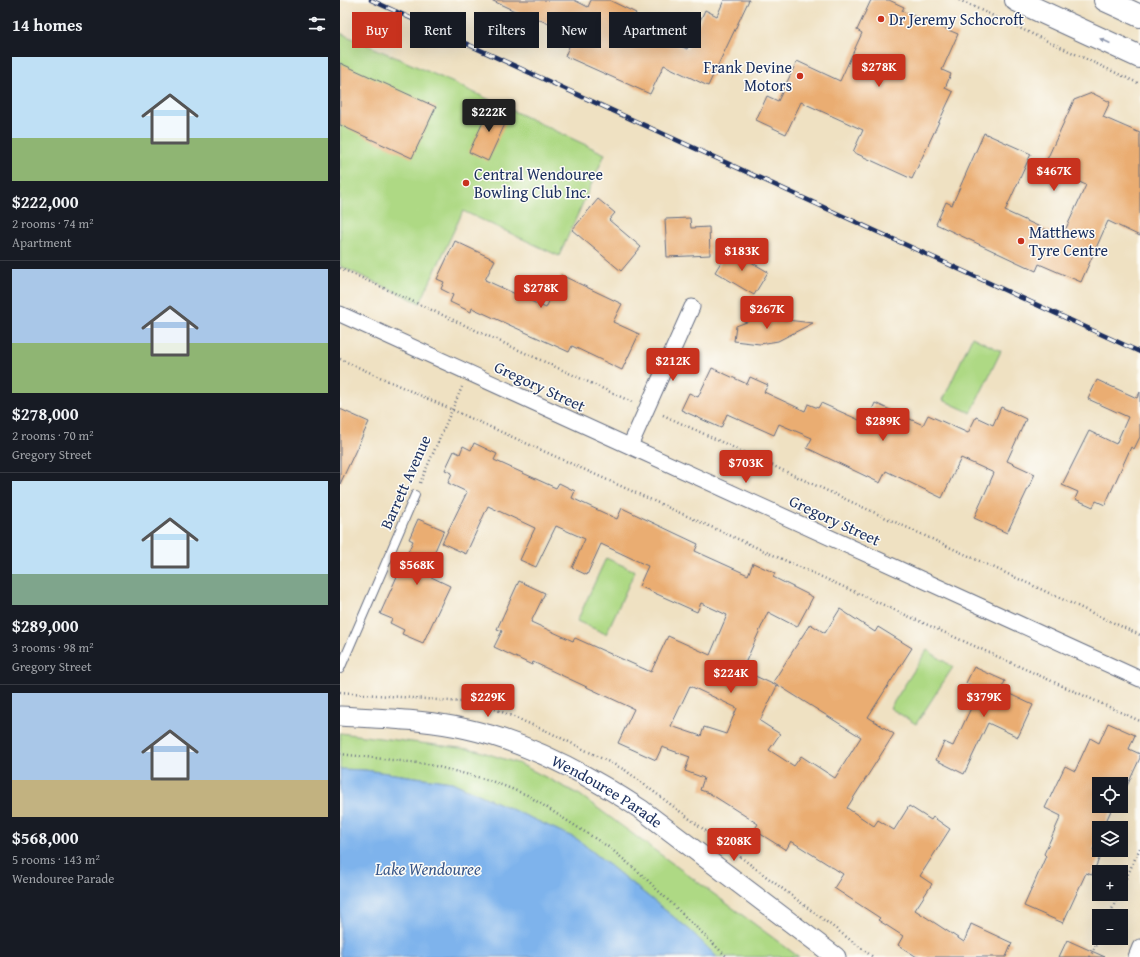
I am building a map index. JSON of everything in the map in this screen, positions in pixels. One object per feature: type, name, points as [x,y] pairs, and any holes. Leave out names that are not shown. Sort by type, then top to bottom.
[{"type":"main road","points":[[1016,0],[1140,57]]},
{"type":"main road","points":[[1105,0],[1140,16]]},
{"type":"street","points":[[630,446],[692,307]]},
{"type":"street","name":"Gregory Street","points":[[340,314],[1140,679]]},
{"type":"street","name":"Wendouree Parade","points":[[340,716],[436,724],[467,729],[525,747],[557,761],[615,792],[642,810],[836,957]]},
{"type":"street","points":[[1136,957],[1140,947]]},
{"type":"lane","name":"Barrett Avenue","points":[[340,669],[415,495]]},
{"type":"path","points":[[959,0],[1140,84]]},
{"type":"path","points":[[340,268],[1140,634]]},
{"type":"path","points":[[340,359],[1140,721]]},
{"type":"path","name":"Barrett Avenue","points":[[415,495],[468,372]]},
{"type":"path","points":[[340,754],[427,764],[489,780],[527,795],[610,848],[641,874],[727,957]]},
{"type":"path","points":[[1128,874],[1140,848]]},
{"type":"path","points":[[1090,957],[1096,945]]},
{"type":"green space","name":"Central Wendouree Bowling Club Inc.","points":[[340,33],[352,38],[352,48],[374,48],[445,79],[605,154],[559,256],[463,211],[420,303],[340,266]]},
{"type":"green space","points":[[972,337],[1001,351],[971,413],[943,400]]},
{"type":"green space","points":[[606,558],[635,571],[606,634],[577,621]]},
{"type":"green space","points":[[927,650],[953,667],[916,724],[890,708]]},
{"type":"green space","points":[[340,733],[476,750],[520,764],[580,795],[799,957],[717,957],[691,931],[577,839],[452,782],[365,770],[340,769]]},
{"type":"water","name":"Lake Wendouree","points":[[340,769],[365,770],[452,782],[577,839],[691,931],[717,957],[340,957]]},
{"type":"building","points":[[491,0],[574,0],[588,7],[591,0],[609,0],[634,12],[609,12],[609,48],[687,49],[701,48],[701,19],[705,10],[717,16],[724,0],[749,0],[708,86],[664,65],[650,94],[565,56],[568,48],[601,48],[601,12],[547,12],[547,23],[539,20],[539,12],[517,12]]},
{"type":"building","points":[[871,0],[889,0],[904,7],[902,11],[958,34],[942,70],[951,74],[945,88],[953,92],[912,179],[853,152],[863,130],[801,102],[786,134],[756,120],[767,96],[778,101],[797,61],[840,81],[862,33],[857,30]]},
{"type":"building","points":[[340,63],[436,107],[412,158],[340,125]]},
{"type":"building","points":[[1092,93],[1110,102],[1103,117],[1140,133],[1140,236],[1108,221],[1081,282],[1039,264],[1036,271],[936,224],[946,202],[952,205],[984,133],[1031,154],[1005,211],[1062,237],[1086,185],[1044,166],[1074,100]]},
{"type":"building","points":[[491,105],[510,113],[488,161],[469,152]]},
{"type":"building","points":[[598,199],[615,213],[609,220],[641,247],[621,271],[572,230]]},
{"type":"building","points":[[690,218],[691,228],[709,227],[710,255],[667,257],[665,219]]},
{"type":"building","points":[[455,241],[495,260],[485,280],[546,308],[561,275],[622,304],[613,322],[639,334],[622,370],[572,346],[569,352],[472,308],[471,312],[450,302],[453,295],[441,289],[444,282],[437,279]]},
{"type":"building","points":[[729,249],[768,272],[754,295],[715,272]]},
{"type":"building","points":[[760,317],[813,323],[778,341],[760,344],[734,341],[736,326]]},
{"type":"building","points":[[712,368],[747,384],[750,377],[768,385],[764,392],[805,411],[808,404],[818,408],[821,403],[866,423],[875,403],[923,425],[928,415],[968,433],[976,417],[993,425],[1001,407],[1026,419],[1007,461],[1035,474],[1007,533],[974,518],[994,473],[961,458],[942,498],[886,471],[880,483],[807,448],[812,438],[779,424],[774,435],[727,414],[721,428],[681,410],[689,393],[698,397]]},
{"type":"building","points":[[1097,380],[1137,398],[1140,392],[1140,437],[1134,449],[1131,447],[1105,505],[1096,501],[1093,507],[1075,499],[1078,492],[1062,485],[1089,431],[1116,444],[1128,417],[1088,399]]},
{"type":"building","points":[[340,409],[369,422],[340,484]]},
{"type":"building","points":[[474,443],[497,454],[494,460],[556,488],[559,483],[575,491],[572,498],[617,519],[622,508],[698,544],[695,551],[748,575],[753,563],[775,573],[773,577],[813,597],[797,627],[768,612],[742,670],[777,686],[760,721],[780,734],[769,750],[794,766],[801,756],[835,778],[861,737],[773,682],[810,624],[825,633],[840,609],[875,632],[878,627],[912,648],[868,717],[894,734],[847,808],[874,826],[878,820],[894,830],[909,806],[931,820],[933,817],[950,829],[920,876],[932,884],[915,910],[964,942],[971,924],[1012,943],[1006,957],[917,957],[898,945],[903,936],[878,920],[880,918],[834,888],[843,874],[791,841],[786,850],[754,830],[758,824],[709,793],[700,790],[704,778],[685,771],[690,757],[662,747],[656,760],[618,743],[634,709],[533,662],[532,665],[494,647],[502,631],[497,629],[519,581],[545,593],[531,622],[573,641],[575,638],[651,672],[668,636],[710,655],[727,615],[701,603],[697,612],[639,586],[648,566],[601,544],[587,575],[572,568],[585,539],[556,526],[536,567],[520,560],[535,528],[488,506],[466,554],[442,543],[467,492],[448,483],[452,473],[445,470],[454,451],[460,454],[463,446],[471,450]],"holes":[[[690,686],[737,708],[726,734],[704,727],[701,736],[671,726]]]},
{"type":"building","points":[[418,519],[444,530],[425,574],[450,586],[423,643],[402,634],[404,630],[390,623],[392,619],[380,614],[413,541],[409,539]]},
{"type":"building","points":[[974,667],[1005,681],[1001,690],[1033,705],[1018,737],[988,723],[964,774],[936,760],[944,742],[953,746],[971,708],[964,705],[973,686],[966,683]]},
{"type":"building","points":[[1108,723],[1135,735],[1129,749],[1140,754],[1140,758],[1128,784],[1128,777],[1092,777],[1092,813],[1110,813],[1106,821],[1092,821],[1092,857],[1100,857],[1096,865],[1092,865],[1092,875],[1086,873],[1063,923],[1024,906],[1046,856],[1044,854],[1061,816],[1045,808],[1065,766],[1075,771],[1090,738],[1099,743]]},
{"type":"building","points":[[1067,940],[1105,957],[1059,957]]},
{"type":"railway","points":[[371,0],[1140,352]]},
{"type":"place","name":"Dr Jeremy Schocroft","points":[[881,19]]},
{"type":"place","name":"Frank Devine Motors","points":[[800,76]]},
{"type":"place","name":"Central Wendouree Bowling Club Inc.","points":[[466,183]]},
{"type":"place","name":"Matthews Tyre Centre","points":[[1021,241]]}]
